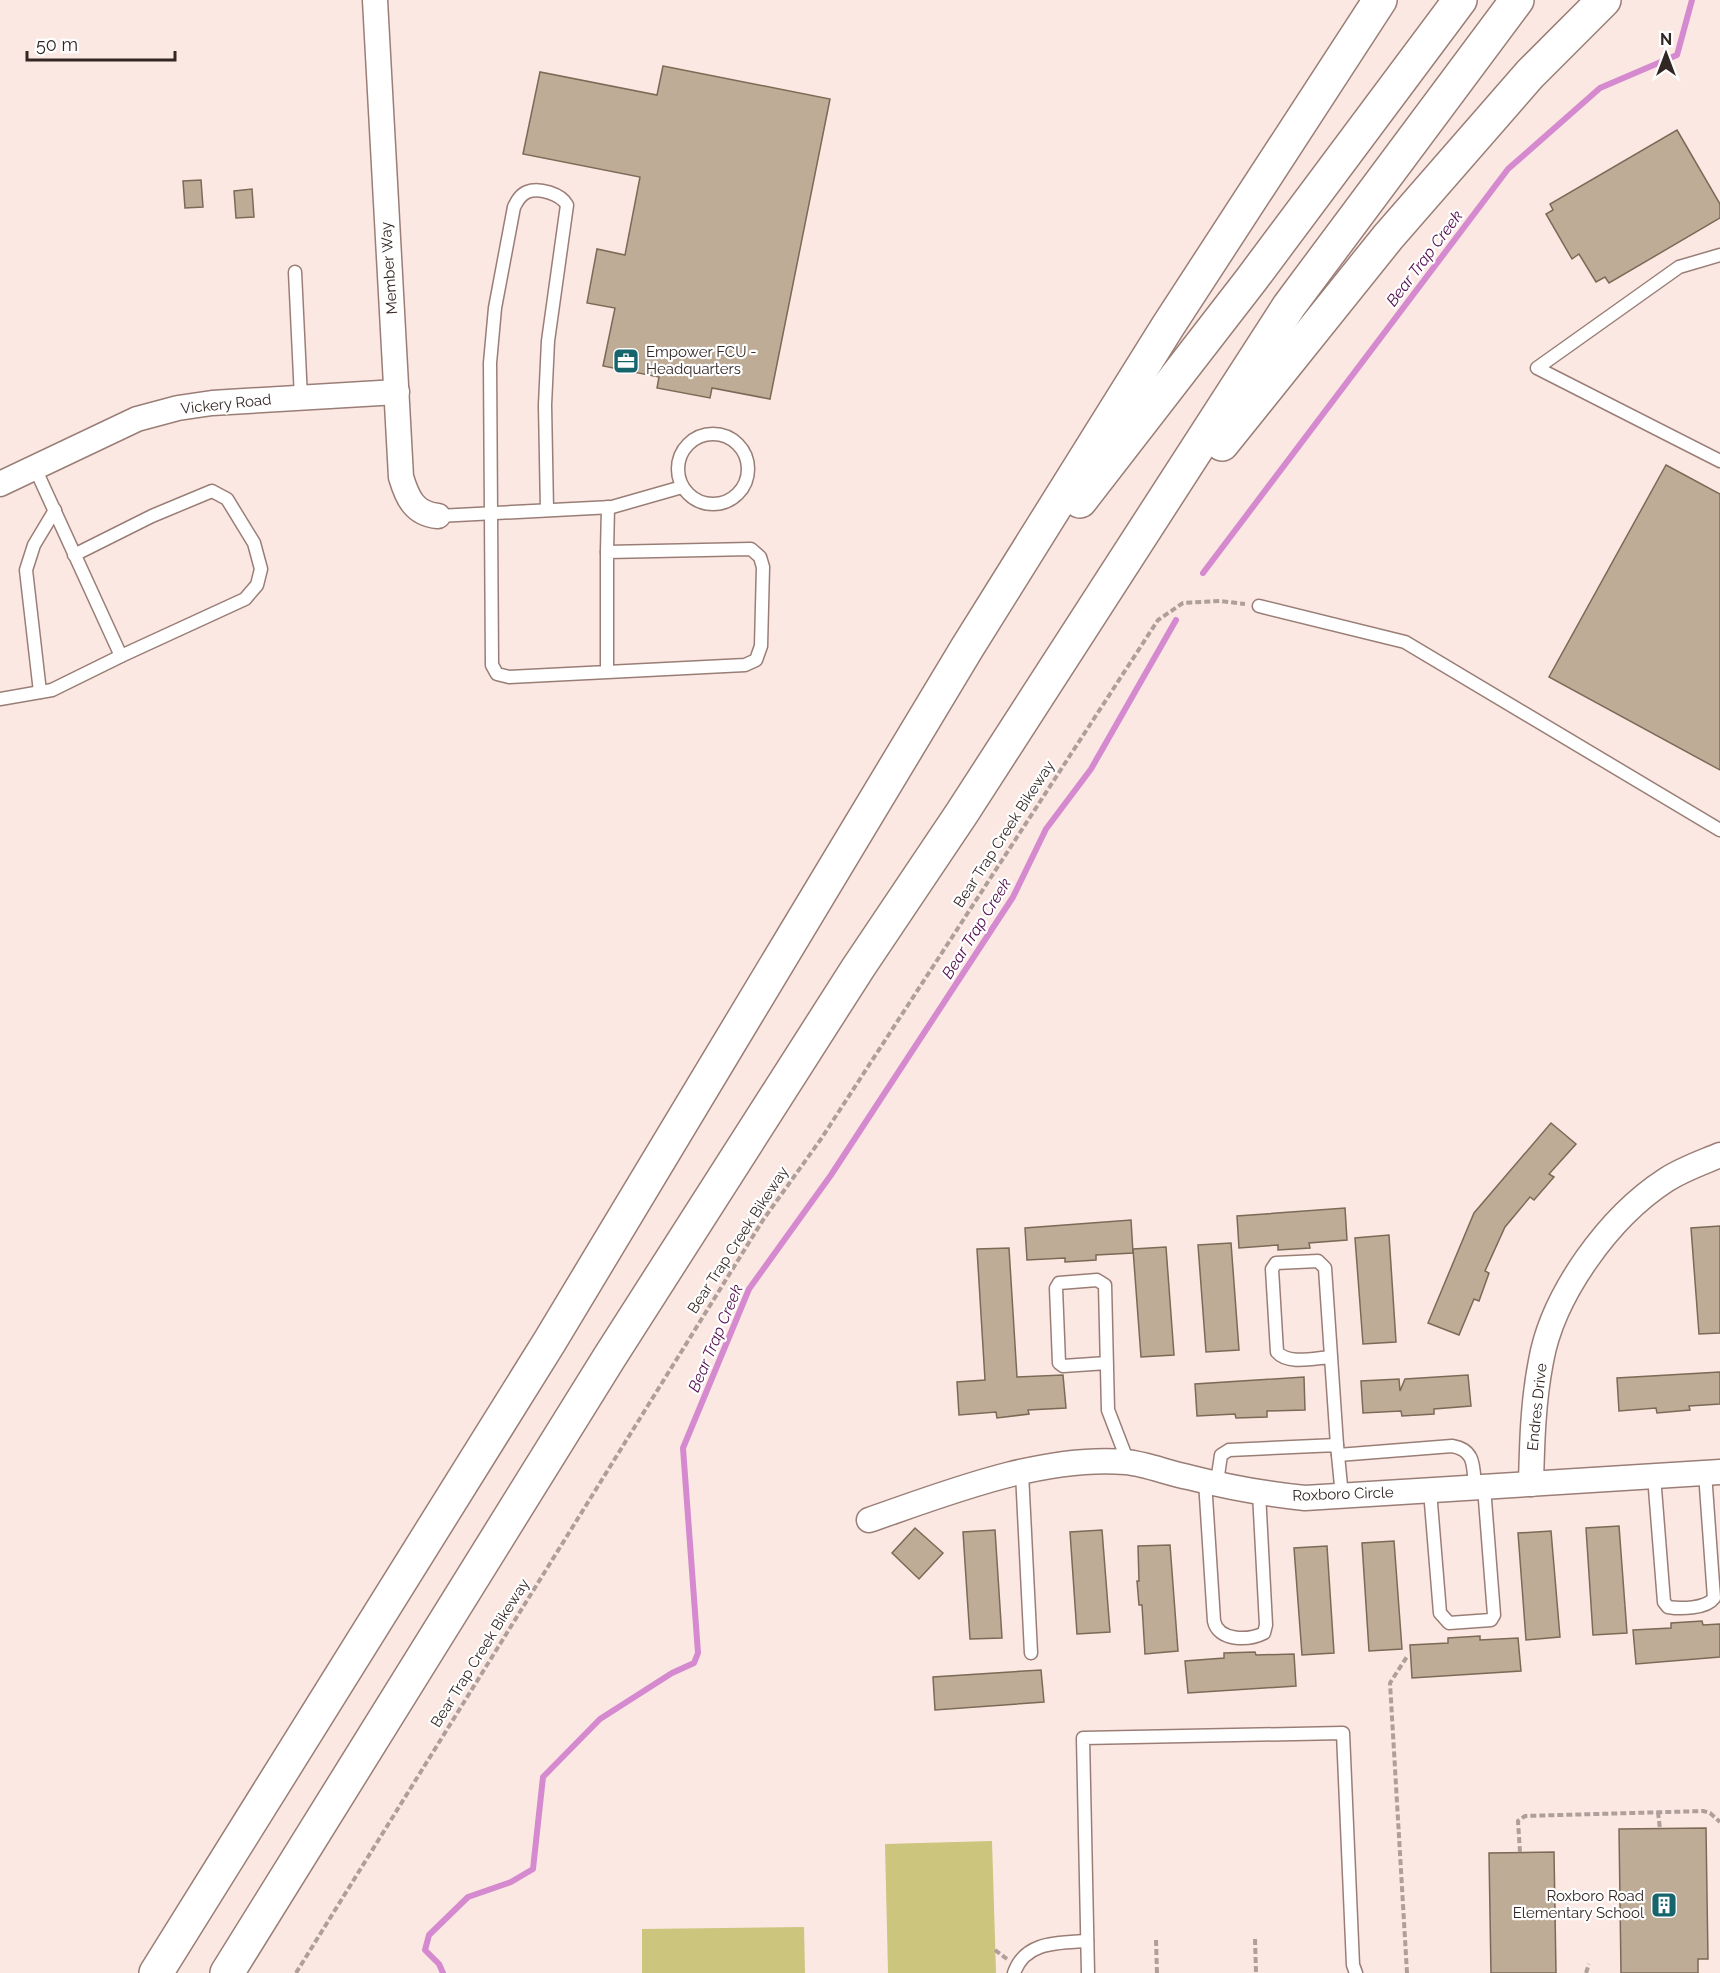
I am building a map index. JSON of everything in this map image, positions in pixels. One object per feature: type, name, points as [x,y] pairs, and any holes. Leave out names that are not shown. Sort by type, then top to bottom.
[{"type":"highway","points":[[156,1973],[550,1341],[967,648],[1168,326],[1380,0]]},
{"type":"highway","points":[[967,648],[1251,280],[1460,0]]},
{"type":"highway","points":[[227,1973],[609,1358],[858,968],[962,813],[1289,306],[1517,0]]},
{"type":"highway","points":[[1110,583],[1388,237],[1530,74],[1604,0]]},
{"type":"street","name":"Member Way","points":[[375,0],[401,477],[408,500],[420,511],[438,516]]},
{"type":"street","name":"Vickery Road","points":[[0,484],[137,419],[178,408],[212,403],[397,392]]},
{"type":"street","name":"Endres Drive","points":[[1531,1484],[1534,1413],[1541,1359],[1556,1315],[1586,1260],[1623,1216],[1665,1181],[1690,1167],[1720,1155]]},
{"type":"street","name":"Roxboro Circle","points":[[869,1520],[953,1491],[1022,1473],[1096,1461],[1128,1462],[1259,1493],[1305,1498],[1712,1473]]},
{"type":"lane","points":[[547,510],[545,405],[548,341],[567,205],[560,196],[537,191],[527,192],[519,198],[514,207],[495,308],[490,363],[492,664],[497,674],[509,677],[745,665],[756,660],[761,646],[763,567],[760,557],[751,549],[607,552]]},
{"type":"lane","points":[[1720,255],[1679,267],[1537,368],[1720,461]]},
{"type":"lane","points":[[295,272],[301,398]]},
{"type":"lane","points":[[708,435],[722,436],[734,442],[743,452],[748,465],[747,478],[741,491],[730,500],[717,504],[703,503],[691,497],[682,487],[678,474],[678,460],[685,448],[695,439],[708,435]]},
{"type":"lane","points":[[35,468],[121,656]]},
{"type":"lane","points":[[438,516],[608,507],[682,487]]},
{"type":"lane","points":[[0,699],[51,690],[245,599],[257,585],[261,569],[255,543],[227,499],[212,491],[152,516],[74,555]]},
{"type":"lane","points":[[607,672],[608,507]]},
{"type":"lane","points":[[40,692],[26,570],[34,545],[55,510]]},
{"type":"lane","points":[[1259,606],[1405,642],[1720,830]]},
{"type":"lane","points":[[1331,1357],[1289,1359],[1282,1358],[1277,1352],[1272,1269],[1276,1263],[1318,1261],[1325,1268],[1342,1496]]},
{"type":"lane","points":[[1107,1363],[1063,1366],[1059,1364],[1056,1288],[1059,1283],[1097,1280],[1102,1281],[1105,1285],[1107,1363],[1108,1410],[1128,1462]]},
{"type":"lane","points":[[1259,1493],[1266,1625],[1264,1633],[1257,1636],[1223,1636],[1216,1629],[1214,1621],[1211,1482],[1221,1455],[1229,1450],[1338,1450],[1452,1446],[1464,1448],[1472,1456],[1480,1488],[1494,1615],[1491,1620],[1449,1623],[1440,1613],[1430,1491]]},
{"type":"lane","points":[[1022,1473],[1031,1653]]},
{"type":"lane","points":[[1654,1476],[1664,1602],[1668,1607],[1673,1608],[1705,1605],[1714,1598],[1712,1473]]},
{"type":"lane","points":[[1088,1973],[1083,1738],[1343,1733],[1353,1965],[1356,1973]]},
{"type":"lane","points":[[1014,1973],[1025,1953],[1038,1947],[1087,1941]]},
{"type":"path","name":"Bear Trap Creek Bikeway","points":[[296,1973],[763,1220],[821,1139],[1158,620],[1183,603],[1220,601],[1259,606]]},
{"type":"path","points":[[1407,1973],[1390,1683],[1408,1655]]},
{"type":"path","points":[[1520,1852],[1518,1821],[1525,1816],[1703,1811],[1710,1813],[1720,1822]]},
{"type":"path","points":[[1658,1812],[1660,1828]]},
{"type":"path","points":[[1255,1939],[1256,1973]]},
{"type":"path","points":[[1156,1941],[1157,1973]]},
{"type":"path","points":[[1586,1973],[1589,1964]]},
{"type":"shaded area","points":[[992,1841],[996,1973],[888,1973],[885,1844]]},
{"type":"shaded area","points":[[804,1927],[805,1973],[642,1973],[642,1929]]},
{"type":"building","points":[[663,66],[830,99],[770,399],[712,388],[710,398],[657,388],[659,377],[603,366],[615,308],[587,303],[597,249],[625,255],[640,177],[523,154],[540,72],[657,95]]},
{"type":"building","points":[[1677,130],[1720,204],[1720,218],[1609,283],[1605,277],[1596,282],[1579,254],[1572,259],[1546,214],[1553,210],[1550,204]]},
{"type":"building","points":[[201,180],[203,207],[185,208],[183,181]]},
{"type":"building","points":[[252,189],[254,217],[236,218],[234,191]]},
{"type":"building","points":[[1666,465],[1720,494],[1720,770],[1549,677]]},
{"type":"building","points":[[1551,1123],[1576,1144],[1549,1174],[1554,1177],[1534,1200],[1530,1197],[1505,1227],[1485,1271],[1489,1273],[1479,1301],[1474,1299],[1459,1335],[1428,1323],[1474,1213]]},
{"type":"building","points":[[1345,1208],[1347,1240],[1309,1243],[1310,1248],[1278,1250],[1278,1245],[1239,1248],[1237,1216]]},
{"type":"building","points":[[1131,1220],[1133,1253],[1096,1255],[1096,1260],[1065,1262],[1065,1258],[1027,1260],[1025,1228]]},
{"type":"building","points":[[1720,1226],[1720,1333],[1699,1334],[1691,1228]]},
{"type":"building","points":[[1389,1235],[1396,1342],[1363,1344],[1355,1238]]},
{"type":"building","points":[[1231,1243],[1239,1350],[1206,1352],[1198,1245]]},
{"type":"building","points":[[1166,1247],[1174,1355],[1141,1357],[1133,1249]]},
{"type":"building","points":[[1009,1248],[1017,1377],[1063,1375],[1066,1408],[1028,1410],[1029,1414],[997,1418],[996,1412],[959,1415],[957,1382],[985,1380],[977,1249]]},
{"type":"building","points":[[1720,1372],[1720,1404],[1689,1406],[1690,1410],[1657,1413],[1656,1408],[1619,1411],[1617,1378]]},
{"type":"building","points":[[1468,1375],[1471,1406],[1434,1409],[1434,1414],[1402,1416],[1401,1411],[1363,1413],[1361,1381],[1399,1379],[1400,1391],[1405,1379]]},
{"type":"building","points":[[1304,1377],[1305,1410],[1267,1411],[1267,1417],[1236,1418],[1235,1414],[1197,1416],[1195,1384]]},
{"type":"building","points":[[1619,1526],[1627,1633],[1593,1635],[1586,1528]]},
{"type":"building","points":[[915,1528],[943,1553],[919,1579],[892,1553]]},
{"type":"building","points":[[995,1530],[1002,1638],[970,1639],[963,1532]]},
{"type":"building","points":[[1102,1530],[1110,1632],[1077,1634],[1070,1532]]},
{"type":"building","points":[[1551,1531],[1560,1637],[1526,1640],[1518,1533]]},
{"type":"building","points":[[1394,1541],[1402,1649],[1369,1651],[1362,1543]]},
{"type":"building","points":[[1170,1545],[1178,1651],[1145,1654],[1142,1605],[1139,1605],[1137,1581],[1139,1581],[1138,1546]]},
{"type":"building","points":[[1327,1546],[1334,1653],[1302,1655],[1294,1548]]},
{"type":"building","points":[[1702,1621],[1703,1625],[1720,1624],[1720,1657],[1636,1664],[1633,1630],[1671,1628],[1671,1623]]},
{"type":"building","points":[[1480,1636],[1480,1640],[1518,1638],[1521,1671],[1412,1678],[1410,1645],[1448,1643],[1448,1638]]},
{"type":"building","points":[[1255,1652],[1256,1655],[1294,1654],[1296,1686],[1188,1693],[1185,1661],[1224,1658],[1224,1653]]},
{"type":"building","points":[[1041,1670],[1044,1702],[935,1710],[933,1677]]},
{"type":"building","name":"Roxboro Road Elementary School","points":[[1706,1828],[1708,1959],[1698,1959],[1698,1973],[1621,1973],[1619,1829]]},
{"type":"building","name":"Roxboro Road Elementary School","points":[[1554,1852],[1556,1973],[1491,1973],[1489,1853]]},
{"type":"waterway","name":"Bear Trap Creek","points":[[1203,573],[1508,169],[1600,88],[1677,55],[1692,0]]},
{"type":"waterway","name":"Bear Trap Creek","points":[[443,1973],[439,1964],[425,1950],[429,1935],[468,1897],[511,1882],[533,1869],[543,1777],[600,1719],[672,1673],[694,1663],[698,1653],[683,1448],[749,1289],[831,1175],[1013,897],[1046,829],[1091,769],[1176,620]]},
{"type":"place","name":"Empower FCU - Headquarters","points":[[626,361]]},
{"type":"place","name":"Roxboro Road Elementary School","points":[[1664,1905]]}]
